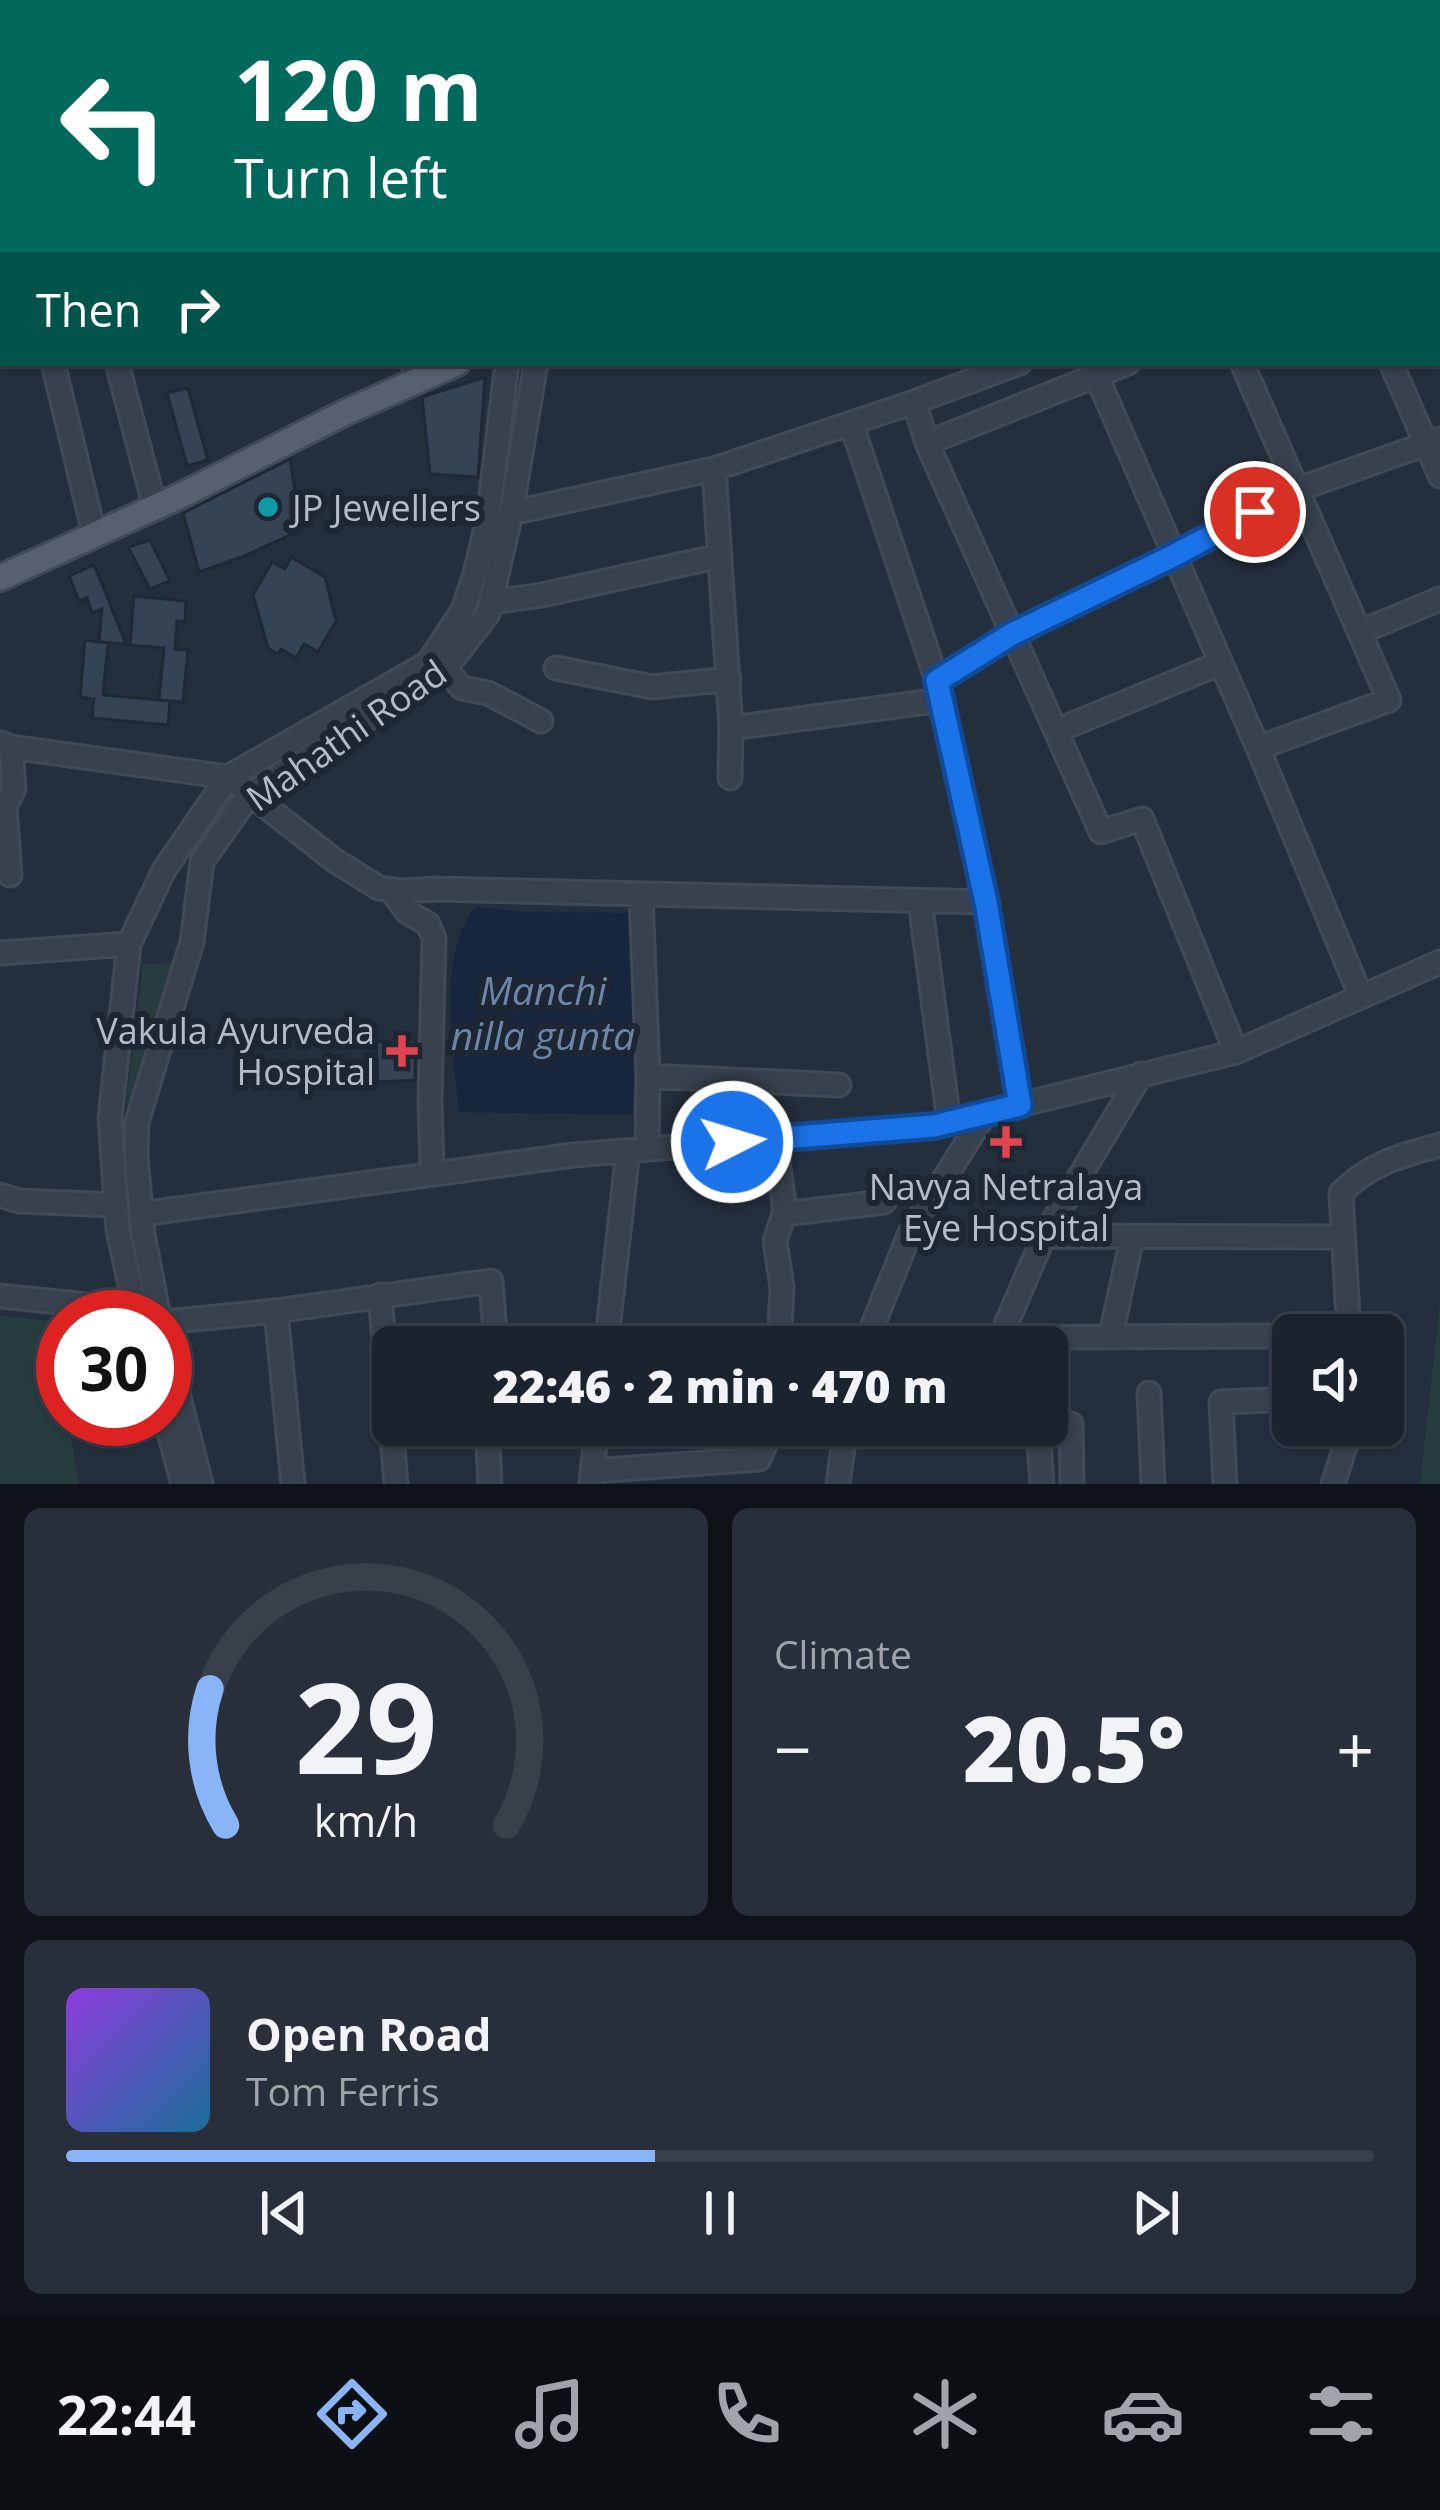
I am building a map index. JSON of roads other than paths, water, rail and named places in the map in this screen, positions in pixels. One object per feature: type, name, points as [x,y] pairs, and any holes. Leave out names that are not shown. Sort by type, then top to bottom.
[{"type":"main road","points":[[0,578],[415,366]]},
{"type":"main road","points":[[0,566],[450,366]]},
{"type":"street","points":[[53,366],[92,525]]},
{"type":"street","points":[[118,366],[153,501]]},
{"type":"street","name":"Mahathi Road","points":[[131,1290],[115,1205],[110,1118],[129,944],[164,870],[228,777],[428,663],[463,610],[488,519],[508,366]]},
{"type":"street","name":"Mahathi Road","points":[[155,1290],[142,1234],[137,1122],[192,942],[202,862],[249,795],[445,669],[480,626],[493,602],[536,366]]},
{"type":"street","points":[[949,366],[958,386]]},
{"type":"street","points":[[512,513],[714,470],[1012,366]]},
{"type":"street","points":[[1243,366],[1389,700],[1258,748]]},
{"type":"street","points":[[1393,366],[1432,442],[1440,476]]},
{"type":"street","points":[[928,443],[1094,369],[1361,997]]},
{"type":"street","points":[[914,402],[1101,832],[1142,819],[1236,1052]]},
{"type":"street","points":[[851,423],[939,691],[986,902],[1020,1105]]},
{"type":"street","points":[[731,728],[939,691],[1012,634],[1296,490],[1432,442]]},
{"type":"street","points":[[714,470],[729,679],[730,778]]},
{"type":"street","points":[[493,602],[720,556]]},
{"type":"street","points":[[1360,632],[1440,599]]},
{"type":"street","points":[[1055,731],[1221,663]]},
{"type":"street","points":[[556,668],[652,687],[729,679]]},
{"type":"street","points":[[445,669],[462,688],[488,693],[541,721]]},
{"type":"street","points":[[10,874],[5,806],[14,789],[5,745],[228,777],[334,860],[379,888],[391,890],[986,902]]},
{"type":"street","points":[[391,890],[407,912],[428,924],[434,938],[432,1173]]},
{"type":"street","points":[[609,1326],[648,1076],[641,896]]},
{"type":"street","points":[[920,901],[949,1122]]},
{"type":"street","points":[[0,953],[129,944]]},
{"type":"street","points":[[141,1214],[637,1150],[934,1126],[1236,1052],[1440,962]]},
{"type":"street","points":[[1005,1326],[1044,1236],[1141,1074]]},
{"type":"street","points":[[648,1076],[839,1085]]},
{"type":"street","points":[[872,1326],[910,1233],[986,1112]]},
{"type":"street","points":[[775,1139],[784,1214],[775,1241],[782,1287],[779,1326]]},
{"type":"street","points":[[1348,1314],[1341,1193],[1384,1160],[1440,1145]]},
{"type":"street","points":[[5,1200],[115,1205]]},
{"type":"street","points":[[784,1214],[884,1202]]},
{"type":"street","points":[[1044,1236],[1342,1237]]},
{"type":"street","points":[[1111,1335],[1132,1238]]},
{"type":"street","points":[[192,1317],[276,1311],[491,1281],[494,1326]]},
{"type":"street","points":[[380,1295],[384,1326]]},
{"type":"street","points":[[0,1296],[36,1301]]},
{"type":"street","points":[[276,1311],[292,1484]]},
{"type":"street","points":[[1068,1335],[1272,1336]]},
{"type":"street","points":[[1149,1393],[1153,1484]]},
{"type":"street","points":[[1225,1484],[1221,1402],[1272,1400]]},
{"type":"street","points":[[1071,1424],[1072,1484]]},
{"type":"street","points":[[173,1446],[184,1484]]},
{"type":"street","points":[[191,1446],[201,1484]]},
{"type":"street","points":[[394,1446],[396,1484]]},
{"type":"street","points":[[488,1446],[490,1484]]},
{"type":"street","points":[[595,1446],[591,1478],[759,1459],[765,1446]]},
{"type":"street","points":[[838,1484],[843,1446]]},
{"type":"street","points":[[1039,1446],[1042,1484]]},
{"type":"street","points":[[1333,1484],[1345,1446]]},
{"type":"water","name":"Manchi nilla gunta","points":[[475,907],[636,913],[633,1115],[459,1112],[451,979],[463,929]]},
{"type":"place","name":"JP Jewellers","points":[[268,507]]},
{"type":"place","name":"Vakula Ayurveda Hospital","points":[[402,1051]]},
{"type":"place","name":"Navya Netralaya Eye Hospital","points":[[1006,1142]]}]
